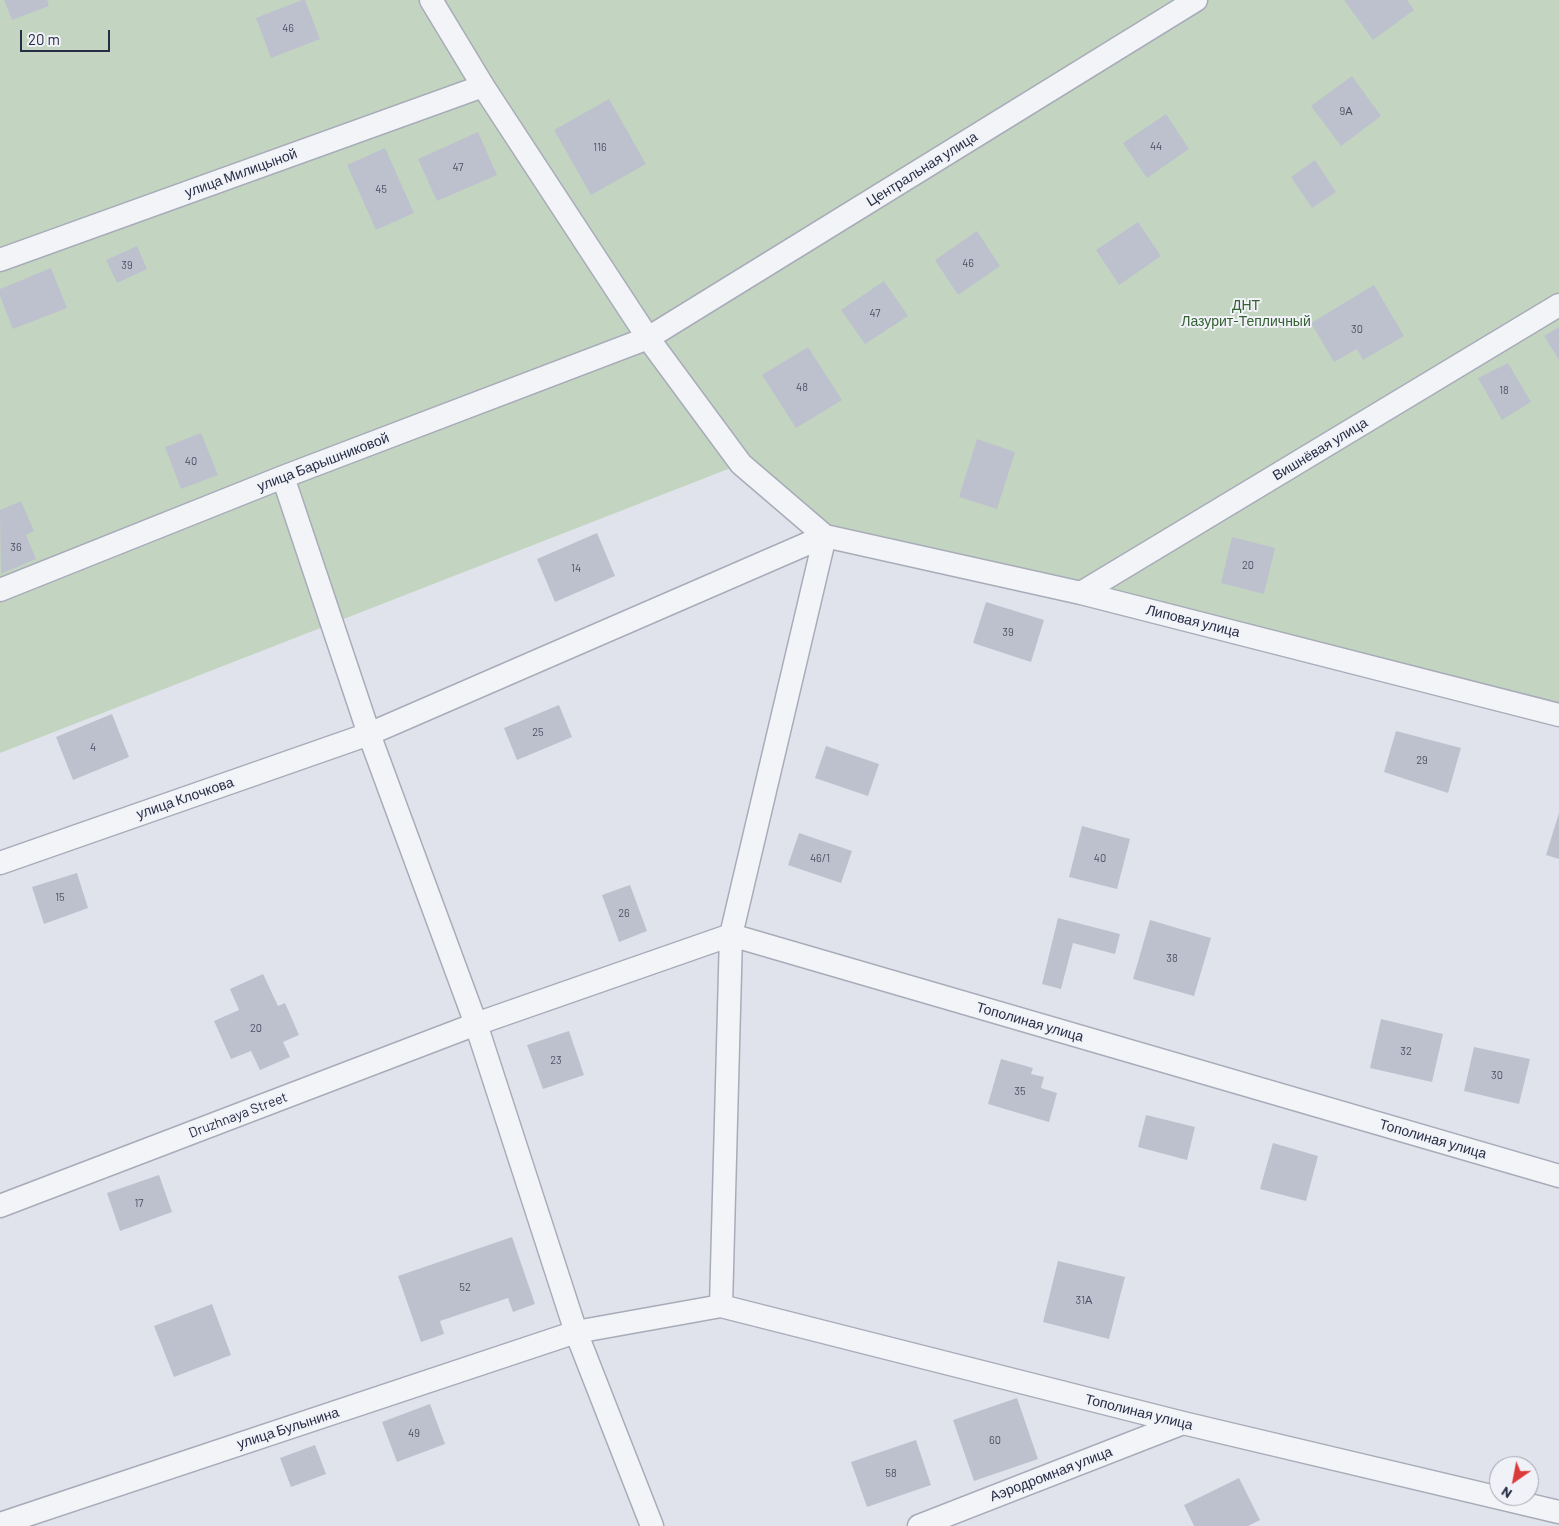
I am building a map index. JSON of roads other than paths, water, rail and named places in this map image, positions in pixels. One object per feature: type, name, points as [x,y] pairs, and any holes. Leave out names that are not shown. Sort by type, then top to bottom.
[{"type":"street","points":[[431,0],[483,86],[648,338],[741,464],[825,536],[731,935],[721,1306]]},
{"type":"street","name":"Центральная улица","points":[[648,338],[1196,0]]},
{"type":"street","name":"улица Милицыной","points":[[0,260],[483,86]]},
{"type":"street","name":"Вишнёвая улица","points":[[1081,593],[1559,305]]},
{"type":"street","name":"улица Барышниковой","points":[[0,590],[282,477],[648,338]]},
{"type":"street","points":[[282,477],[369,734],[476,1024],[576,1332],[652,1526]]},
{"type":"street","name":"Липовая улица","points":[[825,536],[1081,593],[1559,715]]},
{"type":"street","name":"улица Клочкова","points":[[0,863],[369,734],[825,536]]},
{"type":"street","name":"Druzhnaya Street","points":[[0,1206],[476,1024],[731,935]]},
{"type":"street","name":"Тополиная улица","points":[[731,935],[1559,1176]]},
{"type":"street","name":"Тополиная улица","points":[[721,1306],[1183,1423],[1559,1512]]},
{"type":"street","name":"улица Булынина","points":[[0,1524],[576,1332],[721,1306]]},
{"type":"street","name":"Аэродромная улица","points":[[919,1526],[1183,1423]]},
{"type":"park label","name":"ДНТ Лазурит-Тепличный","points":[[1246,314]]}]
